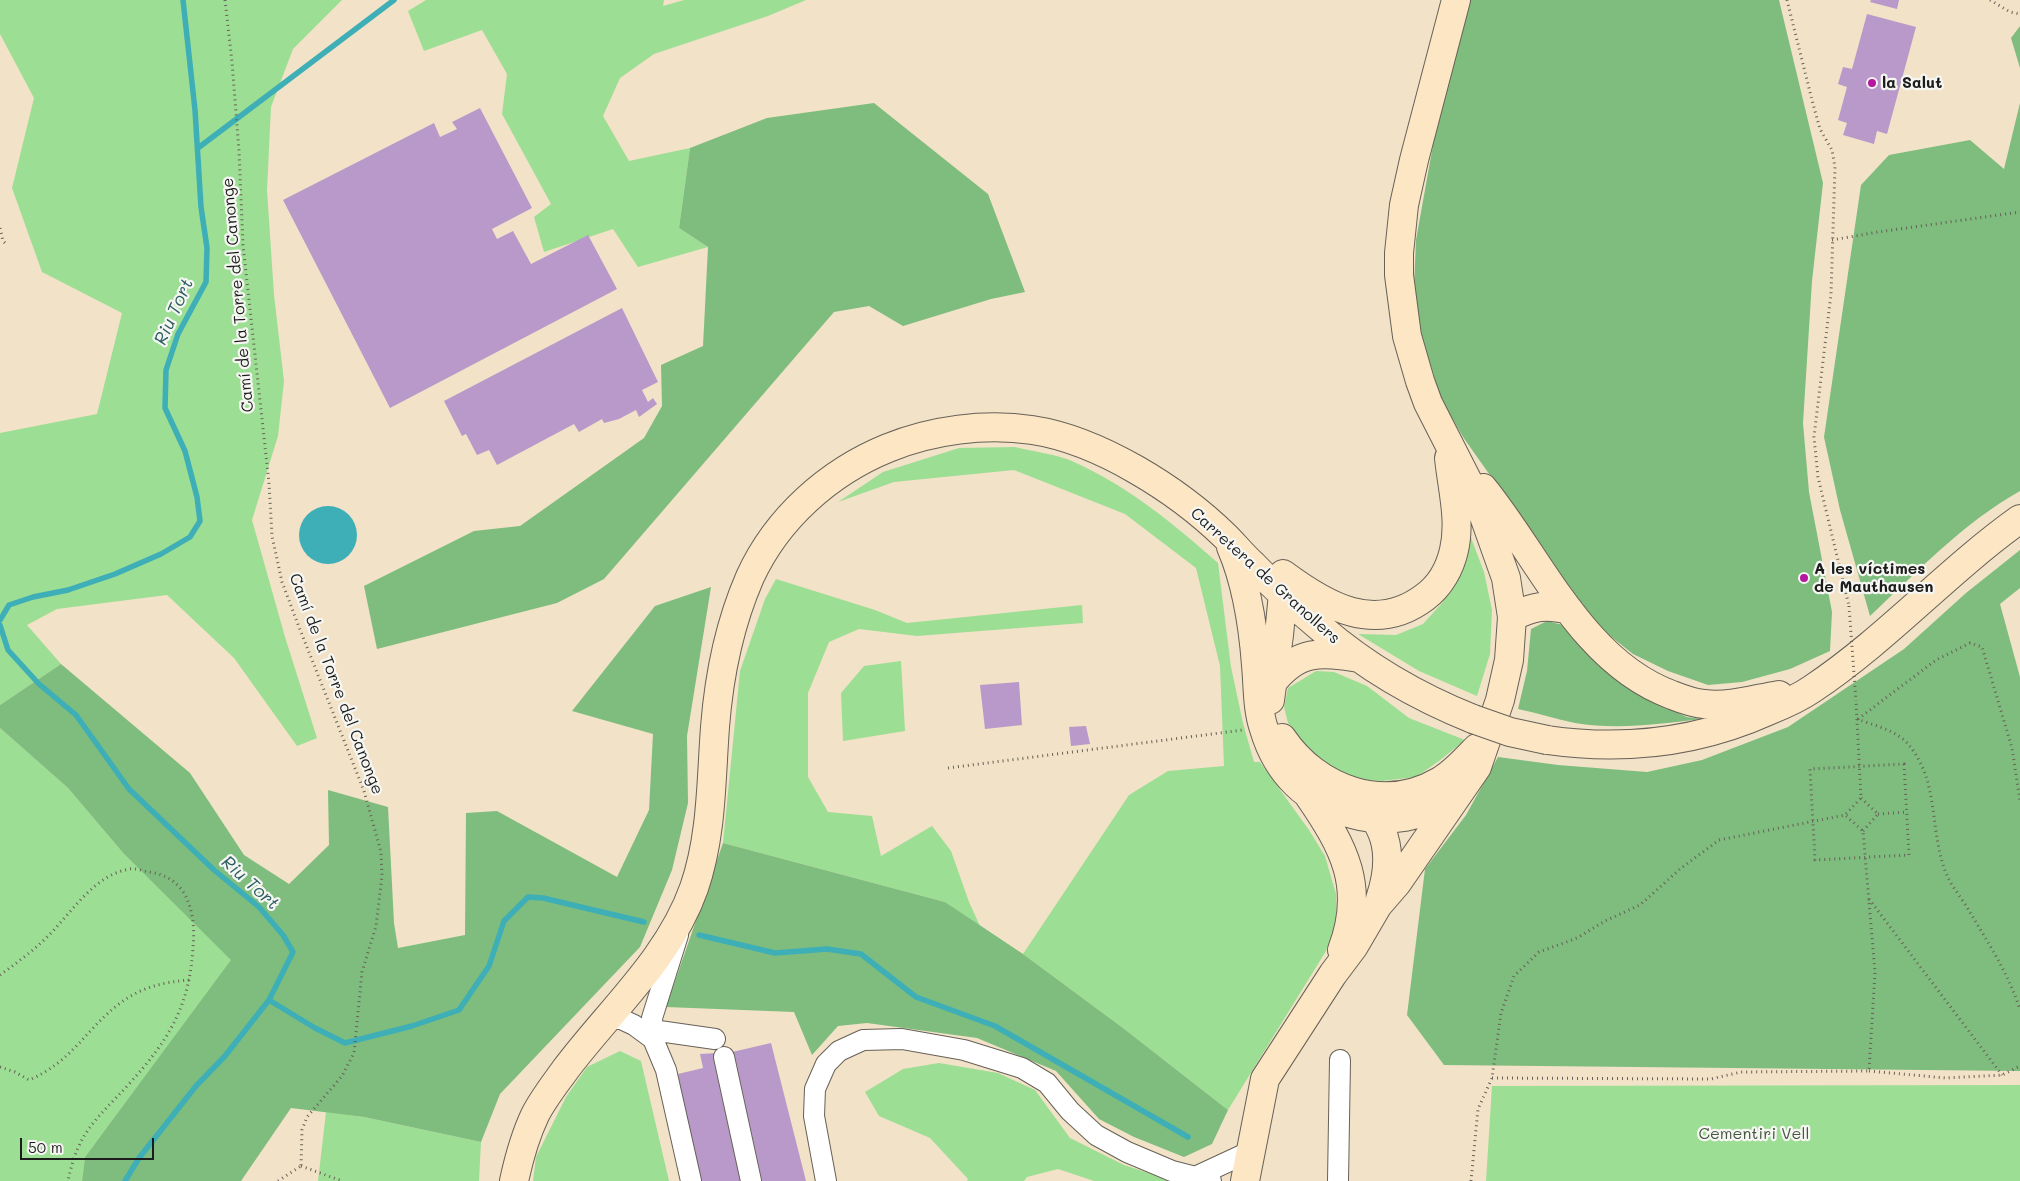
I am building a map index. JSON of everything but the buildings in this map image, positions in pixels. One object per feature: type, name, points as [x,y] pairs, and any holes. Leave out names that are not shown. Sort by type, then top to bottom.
[{"type":"main road","points":[[1245,1181],[1265,1079],[1354,946],[1378,905],[1397,883],[1450,788],[1480,728],[1500,700],[1509,660],[1512,617],[1502,563],[1480,505],[1428,403],[1413,360],[1401,296],[1399,253],[1404,205],[1456,0]]},
{"type":"main road","name":"Carretera de Granollers","points":[[514,1181],[520,1155],[536,1113],[573,1059],[653,962],[683,915],[694,888],[706,841],[718,696],[724,659],[740,602],[759,560],[769,544],[805,500],[850,466],[873,454],[919,437],[963,430],[1000,428],[1032,430],[1063,438],[1101,452],[1133,468],[1165,488],[1226,537],[1251,564],[1321,629],[1360,658],[1411,690],[1480,728],[1580,744],[1620,746],[1682,739],[1740,724],[1810,690],[1853,659],[1981,548],[2020,519]]},
{"type":"main road","points":[[1226,537],[1253,553],[1308,593],[1338,608],[1356,614],[1378,616],[1395,614],[1430,594],[1442,580],[1450,565],[1457,526],[1450,446]]},
{"type":"main road","points":[[1450,446],[1492,499],[1569,610],[1601,648],[1625,670],[1650,685],[1689,702],[1717,705],[1731,704],[1810,690]]},
{"type":"main road","points":[[1226,537],[1240,571],[1247,598],[1263,727],[1274,752],[1289,777],[1309,796],[1337,842],[1348,867],[1353,890]]},
{"type":"main road","points":[[1283,593],[1280,634],[1270,699],[1274,723],[1287,746],[1319,783],[1334,796],[1365,808],[1376,819],[1383,837],[1388,864],[1387,878],[1378,905]]},
{"type":"main road","points":[[1512,617],[1539,606],[1553,606],[1569,610]]},
{"type":"main road","points":[[1272,683],[1287,666],[1301,657],[1311,654],[1360,658]]},
{"type":"main road","points":[[1304,765],[1324,780],[1343,789],[1365,795],[1400,796],[1450,788]]},
{"type":"main road","points":[[1334,974],[1345,943],[1353,890],[1376,819],[1392,807],[1450,788]]},
{"type":"main road","points":[[1309,796],[1346,813],[1376,819]]},
{"type":"street","points":[[683,915],[672,958],[652,1018],[653,1035],[666,1070],[691,1181]]},
{"type":"street","points":[[608,1018],[621,1019],[653,1035],[715,1039]]},
{"type":"street","points":[[826,1181],[814,1116],[815,1089],[826,1064],[840,1051],[864,1040],[902,1039],[958,1049],[1022,1068],[1047,1083],[1070,1111],[1096,1136],[1127,1152],[1172,1171],[1203,1179],[1251,1151]]},
{"type":"street","points":[[724,1057],[751,1181]]},
{"type":"street","points":[[1338,1181],[1340,1060]]},
{"type":"path","name":"Camí de la Torre del Canonge","points":[[225,0],[239,151],[243,245],[269,483],[272,536],[282,582],[364,791],[381,852],[382,876],[376,926],[362,972],[354,1053],[342,1076],[307,1117],[302,1130],[301,1166]]},
{"type":"path","points":[[1787,0],[1820,129],[1832,150],[1835,167],[1831,294],[1814,437],[1818,478],[1849,606],[1861,798],[1878,814]]},
{"type":"path","points":[[1990,0],[2010,12],[2020,14]]},
{"type":"path","points":[[1832,240],[2020,212]]},
{"type":"path","points":[[0,228],[3,241],[7,245]]},
{"type":"path","points":[[1857,719],[1936,660],[1970,643],[1982,647],[2012,748],[2020,800]]},
{"type":"path","points":[[1857,719],[1891,732],[1907,743],[1922,765],[1933,804],[1939,852],[1947,876],[2012,988],[2020,1010]]},
{"type":"path","points":[[948,768],[1263,727]]},
{"type":"path","points":[[1904,764],[1909,855],[1815,860],[1810,769],[1859,766],[1904,764]]},
{"type":"path","points":[[1471,1181],[1478,1109],[1492,1078],[1501,1012],[1514,976],[1539,952],[1577,938],[1640,905],[1680,869],[1719,840],[1845,815],[1861,798]]},
{"type":"path","points":[[1862,831],[1878,814],[1906,812]]},
{"type":"path","points":[[1845,815],[1862,831],[1865,857],[1874,972],[1869,1070]]},
{"type":"path","points":[[0,975],[52,932],[87,894],[102,881],[117,872],[132,869],[161,874],[175,882],[186,896],[191,913],[194,938],[190,980],[186,997],[174,1026],[130,1084],[94,1120],[84,1135],[73,1160],[68,1181]]},
{"type":"path","points":[[1868,899],[2002,1075]]},
{"type":"path","points":[[0,1068],[15,1072],[29,1080],[40,1076],[59,1063],[105,1017],[125,1000],[162,982],[190,980]]},
{"type":"path","points":[[1492,1078],[1711,1079],[1741,1072],[1869,1070],[1946,1078],[2002,1075],[2020,1066]]},
{"type":"path","points":[[278,1181],[301,1166],[342,1181]]},
{"type":"green space","points":[[0,0],[342,0],[293,49],[271,107],[267,190],[274,295],[284,381],[278,436],[252,520],[285,637],[317,738],[297,746],[234,658],[167,595],[57,609],[27,625],[61,664],[0,705],[0,433],[97,414],[122,313],[42,272],[12,188],[34,98],[0,34]]},
{"type":"green space","points":[[426,0],[664,0],[663,6],[684,0],[806,0],[768,16],[654,54],[620,78],[603,116],[629,161],[690,148],[679,228],[708,247],[638,267],[613,229],[544,252],[534,217],[551,204],[502,114],[507,74],[482,30],[424,51],[408,11]]},
{"type":"green space","points":[[1468,0],[1779,0],[1823,183],[1812,281],[1803,423],[1809,492],[1832,612],[1830,651],[1790,669],[1742,682],[1708,685],[1668,671],[1633,654],[1595,624],[1463,437],[1441,399],[1422,336],[1414,288],[1416,240],[1438,117]]},
{"type":"green space","points":[[2020,26],[2020,68],[2011,38]]},
{"type":"green space","points":[[874,103],[988,194],[1025,292],[991,299],[903,326],[869,306],[834,312],[604,579],[557,603],[377,649],[364,586],[474,531],[520,526],[644,438],[662,406],[661,365],[703,346],[708,247],[679,228],[690,148],[767,118]]},
{"type":"green space","points":[[2020,103],[2020,491],[1960,533],[1870,616],[1840,510],[1824,437],[1861,185],[1889,155],[1970,140],[2004,169]]},
{"type":"green space","points":[[1015,447],[1067,459],[1113,482],[1167,520],[1218,563],[1231,667],[1243,723],[1254,762],[1260,762],[1309,830],[1325,856],[1336,894],[1337,922],[1326,951],[1228,1110],[1123,1028],[1023,954],[1129,795],[1168,771],[1224,766],[1220,666],[1196,568],[1125,514],[1014,470],[894,482],[838,502],[883,472],[959,448]]},
{"type":"green space","points":[[1467,527],[1484,572],[1492,610],[1490,654],[1477,696],[1419,671],[1358,634],[1396,635],[1423,624],[1442,603],[1462,567]]},
{"type":"green space","points":[[2020,550],[2020,588],[2000,604],[2020,677],[2020,1071],[1444,1065],[1407,1015],[1425,869],[1466,815],[1498,757],[1558,765],[1647,772],[1702,760],[1788,727],[1904,649],[1966,593]]},
{"type":"green space","points":[[776,579],[875,610],[907,623],[1082,605],[1083,623],[917,636],[859,629],[829,642],[808,693],[808,777],[828,812],[872,816],[881,856],[932,826],[951,851],[969,902],[980,926],[945,902],[723,843],[740,671],[765,599]]},
{"type":"green space","points":[[711,587],[687,736],[688,803],[672,870],[640,947],[500,1094],[481,1142],[364,1117],[291,1108],[241,1181],[82,1181],[85,1157],[231,960],[124,854],[68,788],[0,728],[0,705],[61,664],[190,773],[244,855],[289,884],[329,845],[328,790],[388,807],[394,923],[398,948],[465,935],[466,813],[497,811],[617,877],[649,810],[653,734],[572,711],[655,606]]},
{"type":"green space","points":[[1547,621],[1563,625],[1601,663],[1645,698],[1687,717],[1702,719],[1638,726],[1607,726],[1575,723],[1518,709],[1527,671],[1531,629]]},
{"type":"green space","points":[[901,661],[905,731],[843,741],[841,693],[864,666]]},
{"type":"green space","points":[[1316,671],[1334,672],[1367,686],[1409,718],[1465,740],[1416,777],[1382,781],[1351,779],[1313,755],[1288,723],[1284,707],[1288,688]]},
{"type":"green space","points":[[0,728],[68,788],[124,854],[232,960],[85,1157],[82,1181],[0,1181]]},
{"type":"green space","points":[[723,843],[945,902],[1023,954],[1123,1028],[1228,1110],[1212,1144],[1184,1157],[1134,1137],[1099,1119],[1056,1071],[977,1038],[867,1023],[838,1026],[812,1055],[794,1012],[666,1007]]},
{"type":"green space","points":[[620,1051],[641,1061],[669,1181],[533,1181],[536,1157],[566,1097],[587,1067]]},
{"type":"green space","points":[[939,1063],[998,1073],[1035,1090],[1070,1138],[1124,1165],[1173,1181],[1094,1181],[1058,1169],[1027,1177],[1024,1181],[967,1181],[968,1179],[930,1138],[879,1116],[865,1092],[903,1069]]},
{"type":"green space","name":"Cementiri Vell","points":[[2020,1085],[2020,1181],[1486,1181],[1492,1086]]},
{"type":"green space","points":[[326,1112],[364,1117],[481,1142],[479,1181],[318,1181]]},
{"type":"water","points":[[322,506],[334,506],[349,514],[357,529],[357,541],[349,556],[334,564],[322,564],[307,556],[299,541],[299,529],[307,514]]},
{"type":"waterway","name":"Riu Tort","points":[[0,620],[9,605],[33,597],[68,590],[115,574],[161,554],[190,537],[200,521],[197,497],[185,451],[165,408],[166,370],[178,334],[206,282],[207,248],[201,207],[195,110],[183,0]]},
{"type":"waterway","points":[[198,148],[394,0]]},
{"type":"waterway","name":"Riu Tort","points":[[0,625],[8,650],[39,684],[76,715],[129,789],[214,870],[259,907],[283,935],[293,952],[269,1000],[225,1056],[196,1086],[139,1158],[125,1181]]},
{"type":"waterway","points":[[269,1000],[315,1028],[345,1043],[412,1026],[459,1010],[489,966],[504,921],[528,897],[543,898],[644,922]]},
{"type":"waterway","points":[[699,935],[775,953],[827,949],[861,954],[916,997],[995,1026],[1188,1137]]},
{"type":"place","name":"la Salut","points":[[1872,83]]},
{"type":"place","name":"A les víctimes de Mauthausen","points":[[1804,578]]}]
